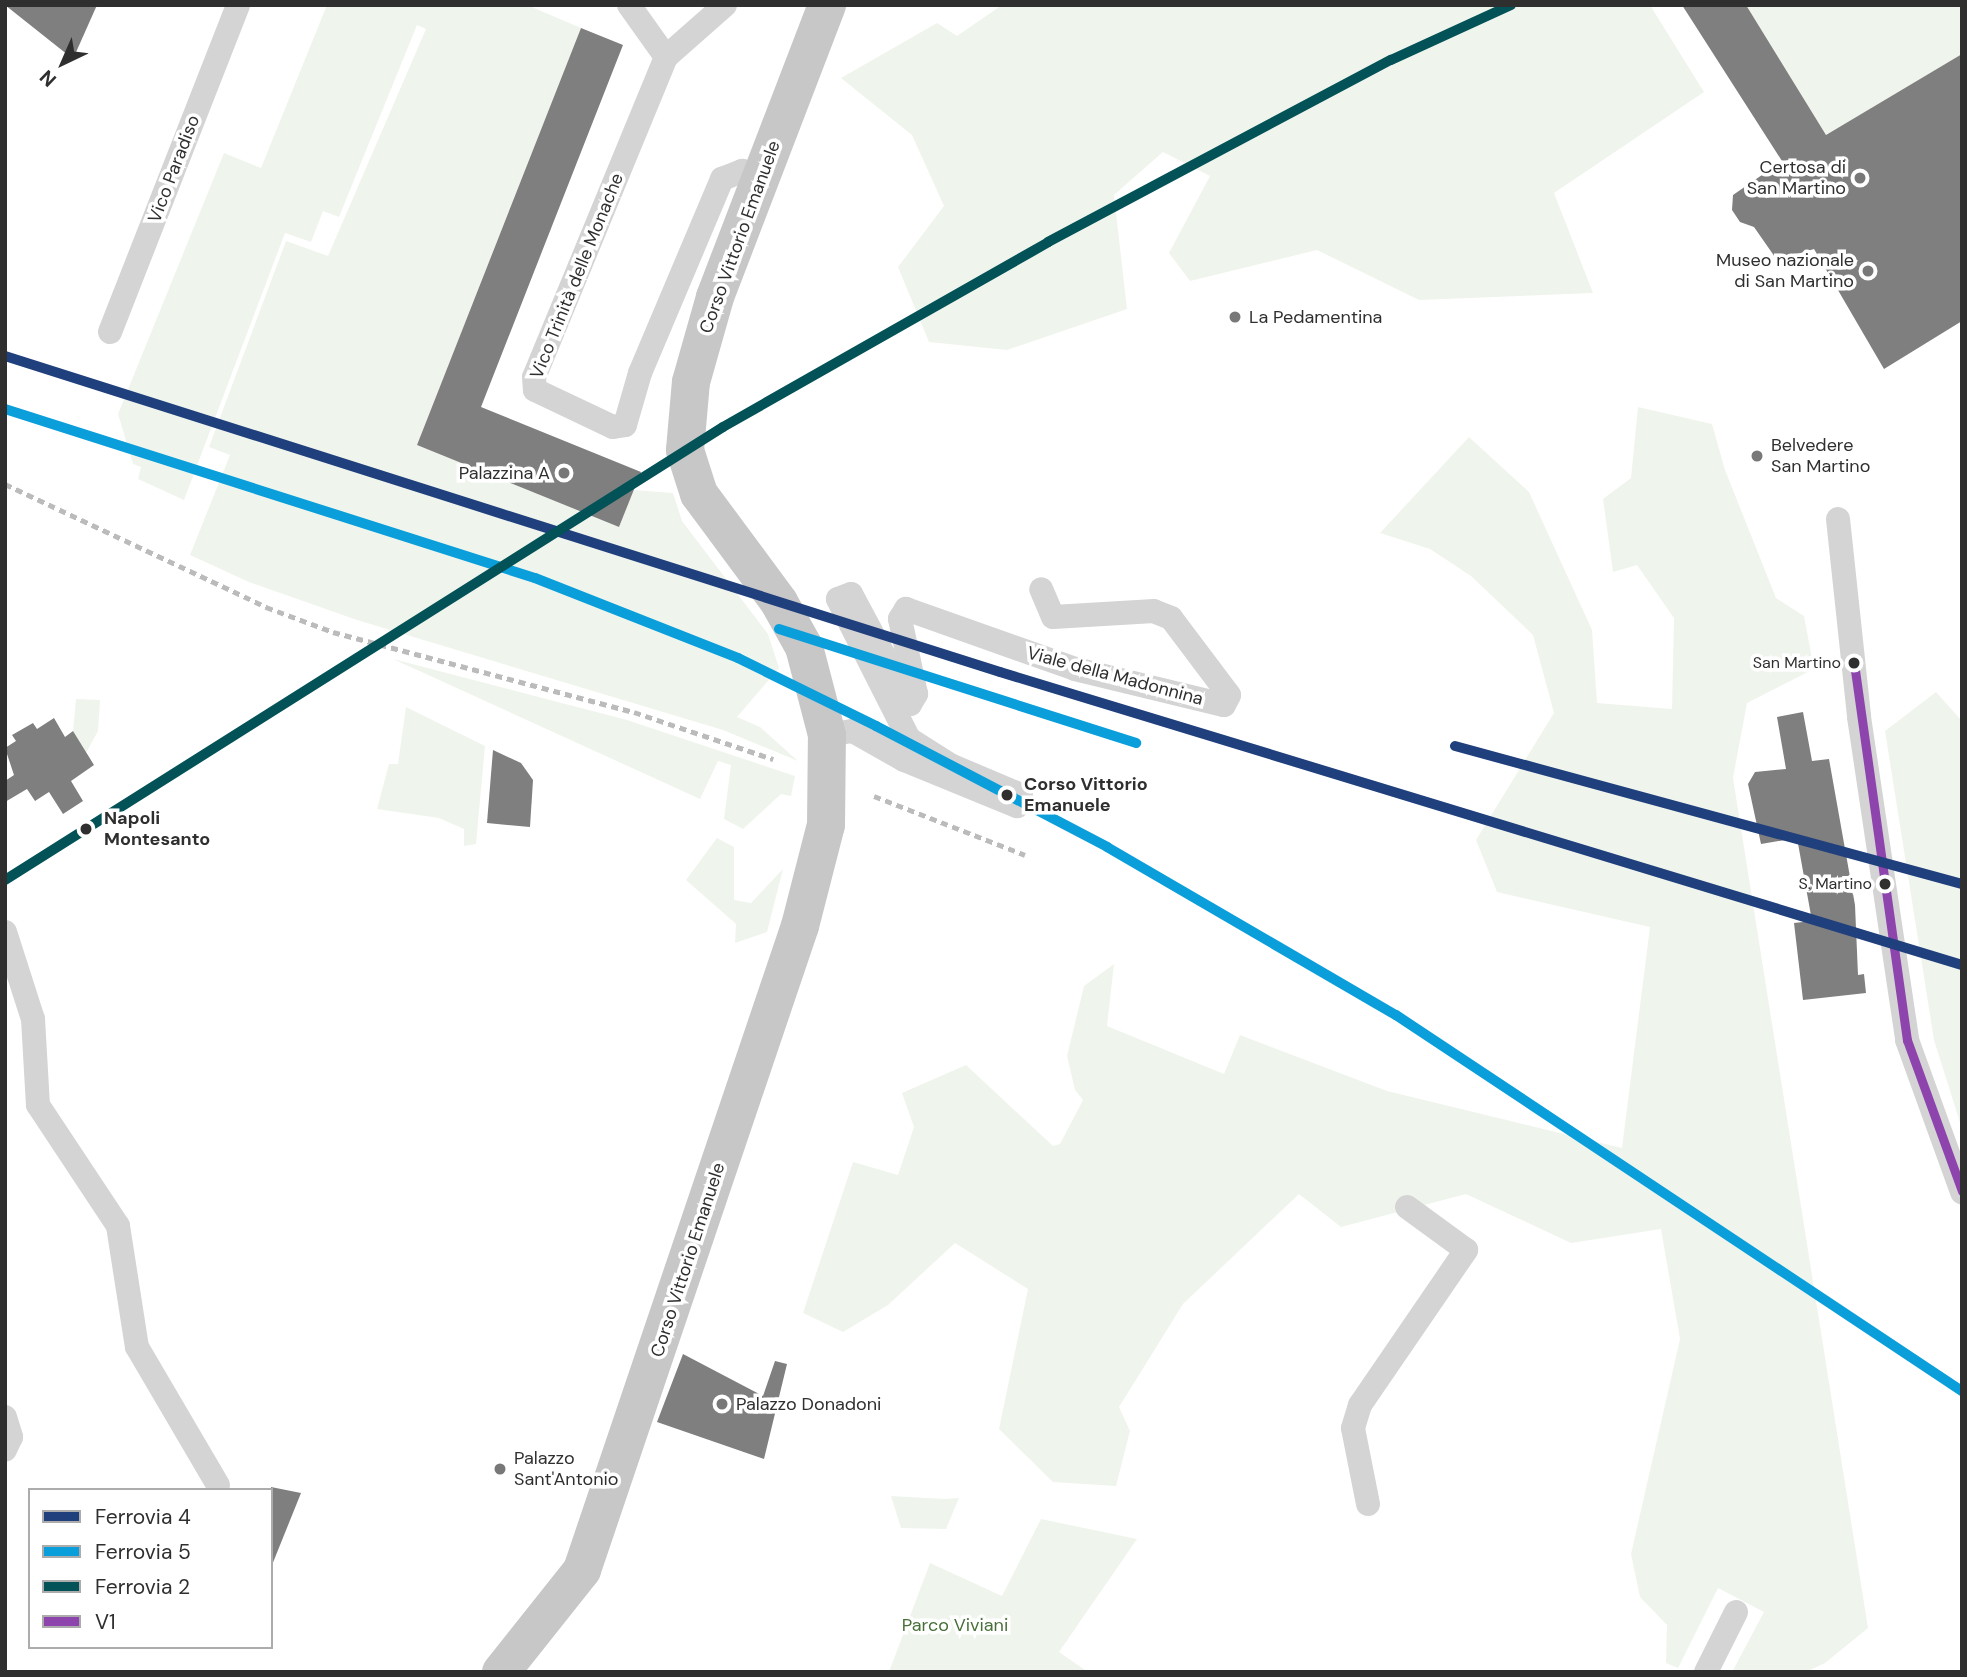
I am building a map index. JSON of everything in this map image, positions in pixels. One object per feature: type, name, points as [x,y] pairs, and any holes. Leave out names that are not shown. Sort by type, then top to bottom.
[{"type":"main road","name":"Corso Vittorio Emanuele","points":[[501,1672],[580,1573],[629,1435],[817,867],[830,786],[827,735],[804,647],[779,602],[699,494],[685,450],[694,370],[715,297],[828,5]]},
{"type":"street","name":"Vico Paradiso","points":[[110,332],[238,5]]},
{"type":"street","points":[[629,5],[667,57],[726,5]]},
{"type":"street","name":"Vico Trinità delle Monache","points":[[667,57],[534,377],[535,390],[613,427],[625,425],[640,373],[722,179],[742,171],[761,177]]},
{"type":"street","points":[[1838,519],[1859,717],[1907,1040],[1962,1192]]},
{"type":"street","name":"Viale della Madonnina","points":[[827,735],[853,731],[904,760],[1017,806],[1021,795],[950,765],[909,739],[838,600],[851,594],[910,704],[916,694],[900,619],[906,609],[1075,669],[1224,705],[1230,695],[1171,618],[1154,611],[1053,617],[1041,589]]},
{"type":"street","points":[[7,933],[33,1019],[38,1105],[118,1226],[137,1347],[218,1485]]},
{"type":"street","points":[[1368,1504],[1353,1428],[1360,1405],[1466,1250],[1406,1207]]},
{"type":"street","points":[[5,1417],[10,1437],[5,1450]]},
{"type":"street","points":[[1706,1672],[1736,1612]]},
{"type":"green space","points":[[327,5],[527,5],[581,28],[417,445],[619,527],[634,490],[673,493],[682,521],[768,634],[779,668],[737,717],[760,727],[798,761],[723,730],[357,620],[249,582],[190,555],[230,455],[209,447],[286,241],[328,256],[426,29],[417,25],[339,217],[323,211],[311,242],[285,233],[184,500],[138,479],[141,467],[133,464],[118,414],[224,153],[261,168]]},
{"type":"green space","points":[[1002,5],[1650,5],[1704,92],[1554,193],[1593,293],[1419,300],[1317,250],[1190,281],[1169,253],[1210,176],[1163,152],[1114,195],[1127,309],[1007,350],[929,342],[898,267],[944,206],[912,135],[841,78],[937,23],[957,36]]},
{"type":"green space","points":[[1746,5],[1962,5],[1962,54],[1826,135]]},
{"type":"green space","points":[[1638,407],[1712,424],[1725,470],[1776,598],[1804,616],[1814,669],[1747,703],[1733,778],[1868,1628],[1825,1663],[1806,1672],[1732,1672],[1764,1612],[1718,1588],[1678,1668],[1666,1663],[1667,1625],[1640,1597],[1631,1554],[1680,1339],[1661,1229],[1571,1243],[1466,1194],[1341,1227],[1299,1194],[1183,1304],[1119,1407],[1130,1431],[1116,1486],[1053,1482],[999,1429],[1028,1289],[955,1243],[888,1305],[843,1332],[803,1313],[853,1162],[898,1175],[914,1127],[902,1093],[966,1065],[1053,1146],[1060,1144],[1083,1100],[1075,1090],[1067,1056],[1084,986],[1114,964],[1107,1026],[1224,1074],[1240,1035],[1387,1091],[1622,1148],[1650,927],[1497,892],[1476,840],[1554,713],[1533,635],[1471,576],[1430,549],[1380,533],[1469,437],[1529,492],[1592,630],[1597,703],[1672,709],[1674,618],[1637,565],[1613,572],[1603,499],[1631,478]]},
{"type":"green space","points":[[393,659],[627,720],[795,776],[791,796],[781,794],[743,829],[724,819],[731,765],[718,761],[700,799]]},
{"type":"green space","points":[[1936,692],[1962,721],[1962,1129],[1934,1040],[1885,731]]},
{"type":"green space","points":[[76,699],[100,700],[98,731],[86,753],[73,731]]},
{"type":"green space","points":[[406,707],[485,746],[476,844],[464,846],[464,829],[439,818],[377,809],[389,764],[398,764]]},
{"type":"green space","points":[[717,838],[734,847],[734,900],[751,903],[783,869],[767,932],[735,943],[736,924],[686,880]]},
{"type":"green space","points":[[891,1496],[959,1498],[946,1529],[901,1528]]},
{"type":"green space","name":"Parco Viviani","points":[[1041,1519],[1137,1539],[1059,1652],[1088,1672],[889,1672],[930,1563],[1002,1596]]},
{"type":"building","points":[[5,5],[97,5],[73,59]]},
{"type":"building","name":"Certosa di San Martino","points":[[1682,5],[1746,5],[1826,135],[1962,54],[1962,321],[1884,369],[1814,249],[1777,260],[1754,227],[1740,222],[1732,210],[1733,195],[1782,161]]},
{"type":"building","points":[[581,28],[623,45],[481,407],[641,472],[619,527],[417,445]]},
{"type":"building","points":[[1803,712],[1812,761],[1829,759],[1855,905],[1858,975],[1864,974],[1866,993],[1803,1000],[1794,923],[1812,921],[1797,838],[1761,844],[1748,784],[1755,772],[1786,769],[1777,717]]},
{"type":"building","name":"Napoli Montesanto","points":[[54,718],[65,737],[73,731],[94,765],[71,781],[83,801],[63,814],[49,792],[35,801],[27,789],[5,802],[5,781],[14,775],[5,748],[16,741],[12,735],[33,723],[37,729]]},
{"type":"building","points":[[493,750],[521,763],[533,780],[530,827],[487,823]]},
{"type":"building","name":"Palazzo Donadoni","points":[[683,1354],[763,1396],[775,1361],[787,1364],[764,1459],[657,1422]]},
{"type":"building","points":[[271,1487],[301,1493],[273,1563],[273,1488]]},
{"type":"railway","points":[[5,484],[266,607],[333,632],[634,712],[773,759]]},
{"type":"railway","points":[[874,796],[1025,855]]},
{"type":"rail line","name":"2","points":[[5,880],[723,427],[1048,242],[1391,60],[1511,5]]},
{"type":"rail line","name":"4","points":[[5,356],[1000,672],[1962,965]]},
{"type":"rail line","name":"5","points":[[5,409],[535,578],[738,658],[876,726],[1107,847],[1396,1015],[1962,1391]]},
{"type":"rail line","name":"5","points":[[779,629],[1136,743]]},
{"type":"rail line","name":"4","points":[[1455,746],[1962,884]]},
{"type":"transit line","name":"V1","points":[[1854,663],[1907,1040],[1962,1191]]},
{"type":"place","name":"Certosa di San Martino","points":[[1860,178]]},
{"type":"place","name":"Museo nazionale di San Martino","points":[[1868,271]]},
{"type":"place","name":"La Pedamentina","points":[[1235,317]]},
{"type":"place","name":"Belvedere San Martino","points":[[1757,456]]},
{"type":"place","name":"Palazzina A","points":[[564,473]]},
{"type":"place","name":"San Martino","points":[[1854,663]]},
{"type":"place","name":"Corso Vittorio Emanuele","points":[[1007,795]]},
{"type":"place","name":"Napoli Montesanto","points":[[86,829]]},
{"type":"place","name":"S. Martino","points":[[1885,884]]},
{"type":"place","name":"Palazzo Donadoni","points":[[722,1404]]},
{"type":"place","name":"Palazzo Sant'Antonio","points":[[500,1469]]}]
